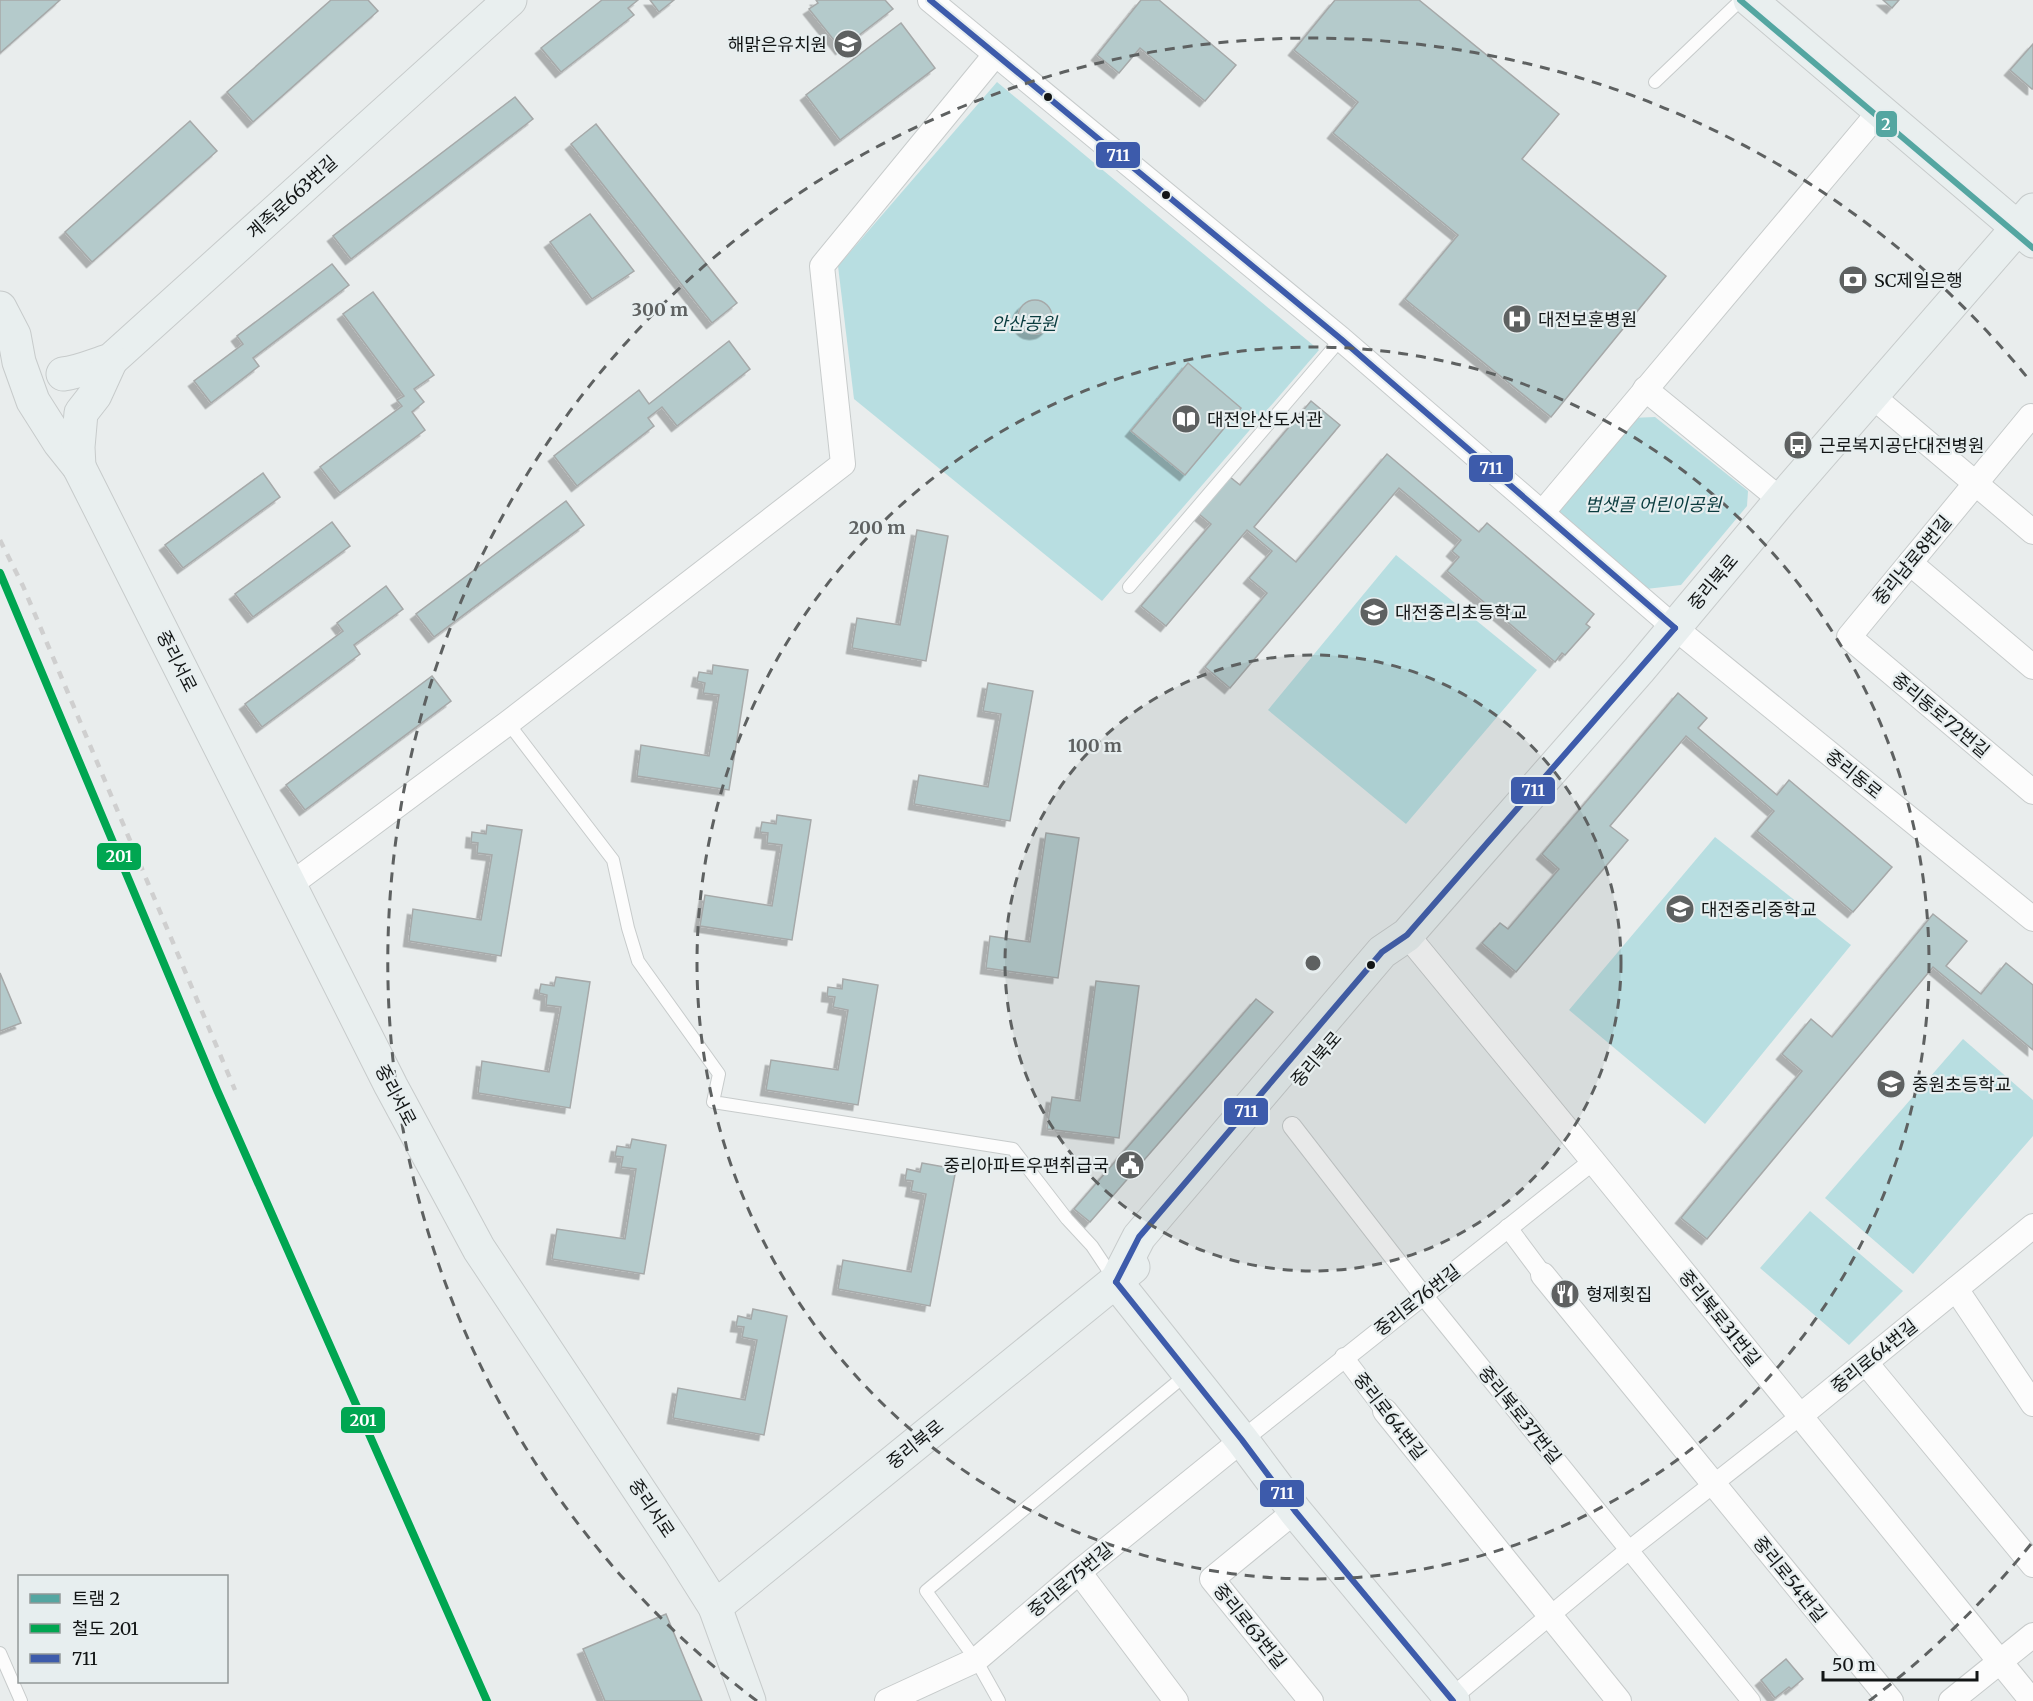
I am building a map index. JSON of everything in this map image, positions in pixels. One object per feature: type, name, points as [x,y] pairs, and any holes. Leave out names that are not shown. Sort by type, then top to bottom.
[{"type":"main road","name":"계족로663번길","points":[[33,401],[31,388],[38,376],[62,387],[87,390],[104,366],[510,0]]},
{"type":"main road","points":[[1750,0],[1880,111],[2028,226]]},
{"type":"main road","name":"중리북로","points":[[715,1607],[1116,1282],[1139,1237],[1382,952],[1407,935],[1675,628],[1871,395],[2028,226]]},
{"type":"main road","points":[[13,329],[42,357],[104,366],[95,396],[81,413],[78,457]]},
{"type":"main road","points":[[13,329],[39,364],[62,387],[69,428],[78,457]]},
{"type":"main road","points":[[13,329],[19,362],[33,401],[59,442],[78,457]]},
{"type":"main road","name":"중리서로","points":[[78,457],[391,1086],[479,1249],[680,1550],[715,1607],[749,1701]]},
{"type":"main road","points":[[1116,1282],[1242,1440],[1295,1511],[1450,1700]]},
{"type":"street","points":[[930,0],[1341,339],[1675,628]]},
{"type":"street","points":[[290,885],[508,723],[843,464],[822,266],[995,55]]},
{"type":"street","points":[[1542,513],[1880,111]]},
{"type":"street","points":[[1645,389],[1781,500]]},
{"type":"street","points":[[1871,395],[2033,532]]},
{"type":"street","name":"중리남로8번길","points":[[1849,637],[2032,417]]},
{"type":"street","points":[[1910,562],[2033,668]]},
{"type":"street","name":"중리동로","points":[[1675,628],[2033,919]]},
{"type":"street","name":"중리동로72번길","points":[[1849,637],[2033,792]]},
{"type":"street","name":"중리북로31번길","points":[[1407,935],[2032,1701]]},
{"type":"street","name":"중리북로37번길","points":[[1292,1126],[1423,1295],[1751,1701]]},
{"type":"street","name":"중리로76번길","points":[[1242,1440],[1593,1161]]},
{"type":"street","name":"중리로64번길","points":[[1450,1700],[1629,1550],[1800,1416],[2033,1226]]},
{"type":"street","points":[[1508,1228],[1543,1275],[1712,1484]]},
{"type":"street","points":[[1956,1288],[2033,1404]]},
{"type":"street","name":"중리로64번길","points":[[1344,1357],[1549,1616]]},
{"type":"street","points":[[1866,1363],[2033,1565]]},
{"type":"street","name":"중리로75번길","points":[[887,1701],[976,1660],[1079,1572],[1242,1440]]},
{"type":"street","name":"중리로54번길","points":[[1712,1484],[1891,1701]]},
{"type":"street","name":"중리로63번길","points":[[1295,1511],[1212,1579],[1311,1701]]},
{"type":"street","points":[[1079,1572],[1176,1701]]},
{"type":"street","points":[[1549,1616],[1619,1701]]},
{"type":"street","points":[[1951,1701],[2033,1635]]},
{"type":"lane","points":[[1655,82],[1741,0]]},
{"type":"lane","points":[[1129,587],[1341,339]]},
{"type":"lane","points":[[508,723],[613,860],[638,961],[719,1074],[713,1102],[1013,1149],[1067,1219],[1092,1246],[1116,1282]]},
{"type":"lane","points":[[999,1701],[976,1660],[926,1591],[1189,1373]]},
{"type":"lane","points":[[0,1653],[21,1701]]},
{"type":"green space","name":"안산공원","points":[[997,82],[1319,350],[1102,601],[854,399],[838,266]]},
{"type":"green space","name":"범샛골 어린이공원","points":[[1655,417],[1748,491],[1747,506],[1681,585],[1646,589],[1553,511],[1631,418]]},
{"type":"green space","points":[[1396,555],[1537,670],[1406,824],[1268,710]]},
{"type":"green space","points":[[1715,837],[1851,945],[1705,1124],[1569,1010]]},
{"type":"green space","points":[[1963,1039],[2033,1100],[2033,1136],[1913,1274],[1825,1198]]},
{"type":"green space","points":[[1810,1211],[1903,1291],[1849,1345],[1760,1268]]},
{"type":"building","points":[[0,0],[60,0],[0,53]]},
{"type":"building","points":[[331,0],[368,0],[378,11],[253,122],[227,92]]},
{"type":"building","points":[[602,0],[638,0],[628,8],[634,15],[561,72],[541,48]]},
{"type":"building","points":[[650,0],[674,0],[659,12]]},
{"type":"building","points":[[816,0],[885,0],[893,9],[841,49],[809,9],[818,3]]},
{"type":"building","points":[[1141,0],[1159,0],[1236,65],[1205,101],[1140,48],[1119,73],[1097,55]]},
{"type":"building","points":[[1335,0],[1419,0],[1559,114],[1522,159],[1666,276],[1551,417],[1405,299],[1458,235],[1333,133],[1358,102],[1294,50]]},
{"type":"building","points":[[1883,0],[1899,0],[1892,8]]},
{"type":"building","points":[[901,23],[935,68],[840,140],[806,95]]},
{"type":"building","points":[[2033,44],[2033,89],[2032,89],[2010,70]]},
{"type":"building","points":[[515,97],[533,119],[351,259],[333,236]]},
{"type":"building","points":[[190,121],[217,151],[92,262],[65,232]]},
{"type":"building","points":[[596,124],[737,303],[712,323],[571,144]]},
{"type":"building","points":[[590,214],[634,271],[592,299],[550,242]]},
{"type":"building","points":[[332,264],[349,285],[253,358],[259,366],[211,403],[194,381],[243,344],[237,336]]},
{"type":"building","points":[[373,292],[434,375],[414,389],[424,402],[412,412],[425,430],[340,493],[320,467],[402,406],[397,400],[404,396],[343,314]]},
{"type":"building","points":[[1035,300],[1047,305],[1052,317],[1047,329],[1035,334],[1023,329],[1018,317],[1023,305]]},
{"type":"building","points":[[729,341],[750,369],[677,426],[662,407],[648,418],[654,426],[577,486],[554,456],[639,390],[649,404]]},
{"type":"building","name":"대전안산도서관","points":[[1188,363],[1241,408],[1185,475],[1131,431]]},
{"type":"building","points":[[1311,401],[1340,425],[1254,527],[1296,562],[1387,454],[1479,532],[1487,523],[1594,614],[1586,624],[1590,627],[1565,655],[1562,653],[1555,662],[1447,571],[1459,557],[1452,551],[1461,540],[1399,488],[1230,688],[1205,667],[1267,593],[1249,578],[1272,551],[1247,530],[1166,626],[1141,606],[1211,524],[1199,514],[1230,477],[1240,485]]},
{"type":"building","points":[[263,473],[280,497],[183,568],[165,545]]},
{"type":"building","points":[[566,501],[584,525],[434,637],[416,614]]},
{"type":"building","points":[[332,522],[350,546],[253,617],[235,594]]},
{"type":"building","points":[[917,530],[948,536],[926,661],[852,648],[857,618],[900,625]]},
{"type":"building","points":[[386,586],[403,609],[354,645],[360,654],[262,727],[245,704],[343,631],[337,623]]},
{"type":"building","points":[[713,665],[748,670],[729,790],[637,776],[641,745],[709,756],[719,695],[703,693],[705,683],[697,681],[699,672],[712,674]]},
{"type":"building","points":[[432,676],[451,701],[305,810],[286,785]]},
{"type":"building","points":[[988,683],[1033,691],[1010,821],[914,804],[919,775],[988,787],[1001,714],[983,711]]},
{"type":"building","points":[[1678,693],[1707,718],[1698,728],[1777,795],[1789,780],[1892,867],[1853,912],[1757,831],[1774,811],[1686,736],[1610,826],[1628,840],[1516,972],[1482,943],[1500,923],[1508,929],[1559,869],[1542,854]]},
{"type":"building","points":[[777,815],[811,820],[792,940],[700,926],[705,895],[772,906],[782,845],[767,843],[768,833],[760,832],[762,822],[776,824]]},
{"type":"building","points":[[487,825],[522,830],[501,956],[409,941],[413,909],[481,920],[492,855],[477,853],[478,843],[471,842],[472,832],[486,834]]},
{"type":"building","points":[[1046,833],[1079,838],[1058,978],[986,968],[990,936],[1030,942]]},
{"type":"building","points":[[1933,914],[1967,941],[1946,966],[1981,994],[2006,963],[2033,985],[2033,1050],[1933,967],[1707,1239],[1681,1218],[1802,1071],[1782,1054],[1811,1019],[1832,1037]]},
{"type":"building","points":[[0,973],[21,1023],[0,1031]]},
{"type":"building","points":[[556,977],[590,982],[570,1108],[478,1093],[482,1061],[549,1072],[561,1007],[546,1005],[547,995],[539,993],[541,984],[554,986]]},
{"type":"building","points":[[843,979],[878,985],[858,1105],[766,1090],[771,1060],[838,1070],[848,1010],[833,1007],[835,997],[827,996],[828,987],[842,989]]},
{"type":"building","points":[[1096,981],[1139,986],[1119,1138],[1047,1129],[1052,1097],[1080,1101]]},
{"type":"building","points":[[1256,999],[1273,1012],[1090,1222],[1074,1209]]},
{"type":"building","points":[[632,1139],[666,1145],[644,1274],[552,1259],[557,1229],[625,1239],[636,1169],[621,1167],[623,1157],[615,1156],[617,1146],[630,1148]]},
{"type":"building","points":[[922,1163],[956,1169],[930,1306],[838,1289],[843,1260],[911,1272],[926,1194],[911,1191],[913,1181],[905,1180],[907,1169],[920,1172]]},
{"type":"building","points":[[753,1309],[787,1316],[764,1435],[673,1418],[678,1388],[745,1400],[757,1340],[742,1337],[744,1327],[736,1326],[738,1316],[751,1319]]},
{"type":"building","points":[[666,1614],[702,1701],[605,1701],[583,1649]]},
{"type":"building","points":[[1786,1659],[1803,1679],[1775,1698],[1761,1680]]},
{"type":"railway","points":[[0,540],[23,586],[235,1090]]},
{"type":"tram line","name":"2","points":[[1740,0],[2033,248]]},
{"type":"rail line","name":"201","points":[[0,573],[217,1090],[487,1701]]},
{"type":"transit line","name":"711","points":[[930,0],[1341,339],[1675,628]]},
{"type":"transit line","name":"711","points":[[1116,1282],[1139,1237],[1382,952],[1407,935],[1675,628]]},
{"type":"transit line","name":"711","points":[[1116,1282],[1242,1440],[1295,1511],[1453,1701]]},
{"type":"place","name":"해맑은유치원","points":[[848,44]]},
{"type":"place","name":"SC제일은행","points":[[1853,280]]},
{"type":"place","name":"대전보훈병원","points":[[1517,319]]},
{"type":"place","name":"대전안산도서관","points":[[1186,419]]},
{"type":"place","name":"근로복지공단대전병원","points":[[1798,445]]},
{"type":"place","name":"대전중리초등학교","points":[[1374,612]]},
{"type":"place","name":"대전중리중학교","points":[[1680,909]]},
{"type":"place","name":"중원초등학교","points":[[1891,1084]]},
{"type":"place","name":"중리아파트우편취급국","points":[[1130,1165]]},
{"type":"place","name":"형제횟집","points":[[1565,1294]]}]
